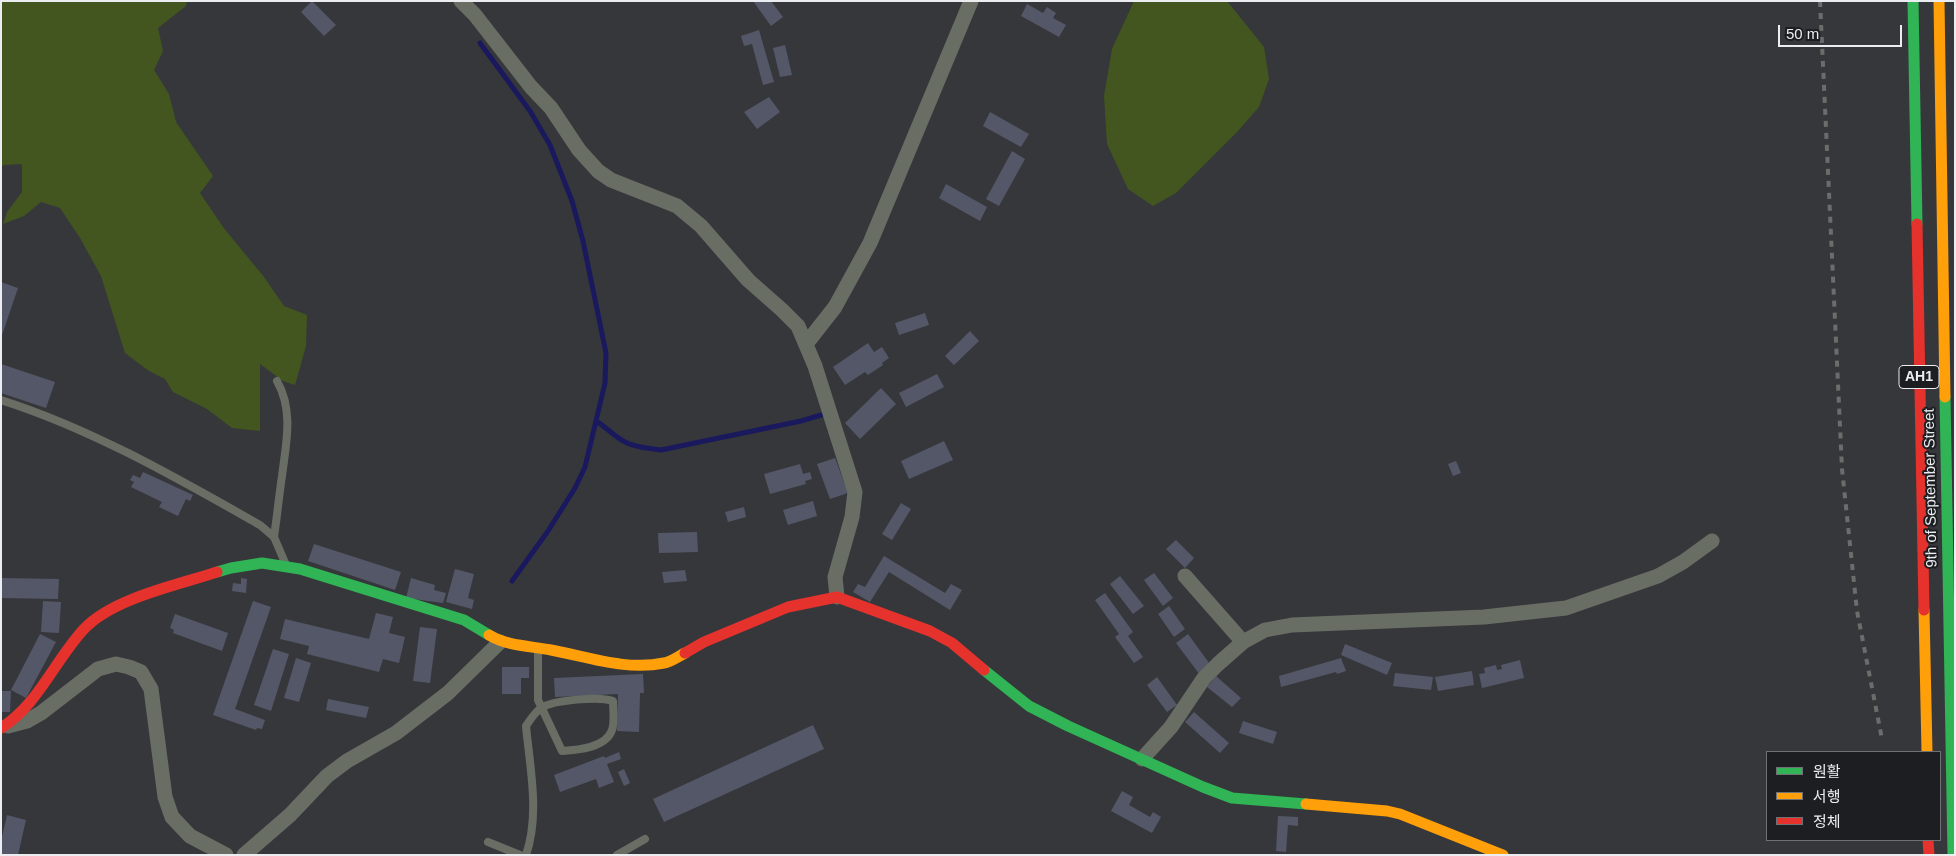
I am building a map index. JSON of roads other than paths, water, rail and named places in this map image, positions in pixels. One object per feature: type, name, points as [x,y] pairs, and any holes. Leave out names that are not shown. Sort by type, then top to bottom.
[{"type":"main road","name":"9th of September Street","points":[[1913,1],[1927,751]]},
{"type":"main road","name":"9th of September Street","points":[[1939,1],[1953,855]]},
{"type":"main road","points":[[2,727],[14,720],[26,707],[59,660],[85,628],[104,614],[139,597],[231,568],[262,563],[300,569],[464,620],[500,642],[595,660],[640,665],[666,663],[704,642],[788,607],[837,597],[930,631],[952,643],[1029,706],[1068,726],[1203,787],[1232,798],[1393,812],[1418,820],[1503,855]]},
{"type":"main road","points":[[1928,841],[1929,855]]},
{"type":"street","points":[[461,1],[481,23],[531,87],[551,108],[579,150],[598,171],[611,180],[677,206],[701,226],[748,280],[798,326],[821,385],[855,492],[852,517],[835,577],[837,597]]},
{"type":"street","points":[[806,344],[835,307],[870,243],[971,1]]},
{"type":"street","points":[[1142,759],[1171,727],[1204,678],[1243,642],[1265,630],[1292,625],[1484,616],[1566,608],[1658,576],[1683,562],[1712,541]]},
{"type":"street","points":[[1184,576],[1243,642]]},
{"type":"street","points":[[244,855],[290,815],[327,776],[347,761],[396,733],[448,693],[500,642]]},
{"type":"street","points":[[2,727],[27,721],[98,669],[116,664],[129,666],[141,672],[150,689],[165,797],[172,817],[190,836],[226,855]]},
{"type":"lane","points":[[274,537],[288,434],[287,409],[282,390],[277,382]]},
{"type":"lane","points":[[1,400],[35,411],[157,467],[260,525],[274,537],[286,567]]},
{"type":"lane","points":[[526,855],[530,843],[534,816],[526,726],[542,708],[568,701],[605,698],[613,701],[613,727],[611,733],[604,740],[586,750],[562,750],[542,708],[538,700],[538,648]]},
{"type":"lane","points":[[617,855],[645,840]]},
{"type":"lane","points":[[488,842],[520,855]]},
{"type":"waterway","points":[[480,43],[530,111],[550,145],[572,201],[583,241],[606,353],[605,383],[585,467],[575,488],[548,531],[512,581]]},
{"type":"waterway","points":[[596,421],[629,444],[661,450],[801,421],[821,415]]},
{"type":"railway","points":[[1820,1],[1842,469],[1857,611],[1882,739]]}]
